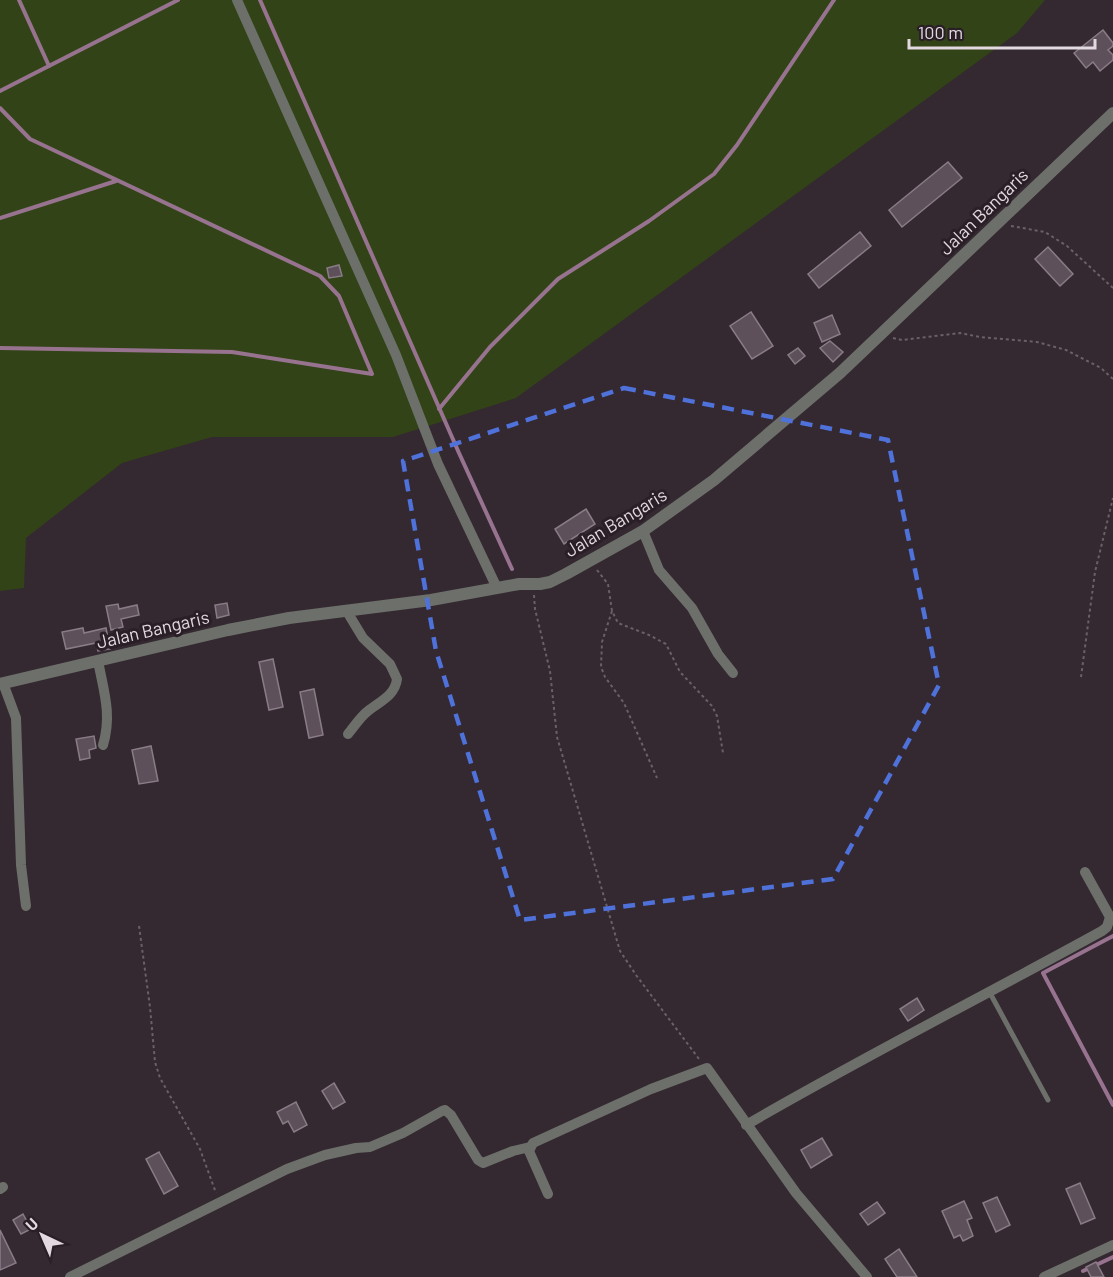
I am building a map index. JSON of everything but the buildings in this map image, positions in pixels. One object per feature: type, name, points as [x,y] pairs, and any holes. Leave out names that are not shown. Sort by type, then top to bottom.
[{"type":"street","points":[[237,0],[396,355],[438,464],[497,588]]},
{"type":"street","name":"Jalan Bangaris","points":[[1,684],[228,630],[289,618],[430,600],[519,584],[550,582],[643,531],[721,474],[840,373],[1113,113]]},
{"type":"street","points":[[643,531],[659,570],[692,608],[718,654],[733,673]]},
{"type":"street","points":[[346,610],[363,638],[390,664],[397,680],[390,696],[366,712],[348,734]]},
{"type":"street","points":[[98,661],[108,717],[108,730],[103,745]]},
{"type":"street","points":[[1,684],[16,718],[21,865],[26,906]]},
{"type":"street","points":[[746,1125],[813,1086],[1073,948],[1107,927],[1110,917],[1084,872]]},
{"type":"street","points":[[70,1277],[287,1168],[325,1155],[370,1147],[403,1133],[445,1110],[451,1115],[478,1160],[483,1163],[530,1147],[641,1093],[707,1068],[796,1193],[867,1277]]},
{"type":"street","points":[[530,1147],[531,1158],[548,1194]]},
{"type":"street","points":[[1044,1277],[1113,1245]]},
{"type":"street","points":[[1069,1266],[1075,1277]]},
{"type":"lane","points":[[990,993],[1048,1100]]},
{"type":"path","points":[[999,223],[1045,232],[1067,246],[1113,288]]},
{"type":"path","points":[[881,334],[902,340],[960,333],[1037,342],[1066,350],[1101,368],[1113,379]]},
{"type":"path","points":[[1081,677],[1091,617],[1095,572],[1113,498]]},
{"type":"path","points":[[588,562],[608,584],[612,611],[618,623],[666,644],[680,672],[712,706],[717,716],[723,753]]},
{"type":"path","points":[[533,584],[535,609],[550,671],[557,737],[620,951],[707,1068]]},
{"type":"path","points":[[612,611],[602,642],[602,667],[624,703],[657,778]]},
{"type":"path","points":[[140,926],[155,1062],[160,1078],[200,1149],[219,1201]]},
{"type":"highlighted area","points":[[624,388],[888,440],[939,685],[833,879],[520,920],[436,651],[403,461]]},
{"type":"green space","points":[[0,0],[1045,0],[1017,33],[516,398],[393,437],[212,437],[122,463],[26,538],[24,588],[0,591]]},
{"type":"waterway","points":[[19,0],[49,66]]},
{"type":"waterway","points":[[0,91],[178,0]]},
{"type":"waterway","points":[[260,0],[512,569]]},
{"type":"waterway","points":[[439,409],[490,347],[558,279],[649,221],[714,174],[737,145],[834,0]]},
{"type":"waterway","points":[[0,108],[30,139],[320,276],[339,296],[372,374],[232,352],[0,348]]},
{"type":"waterway","points":[[0,218],[116,181]]},
{"type":"waterway","points":[[1113,936],[1043,973],[1113,1105]]},
{"type":"waterway","points":[[1083,1271],[1113,1257]]}]
